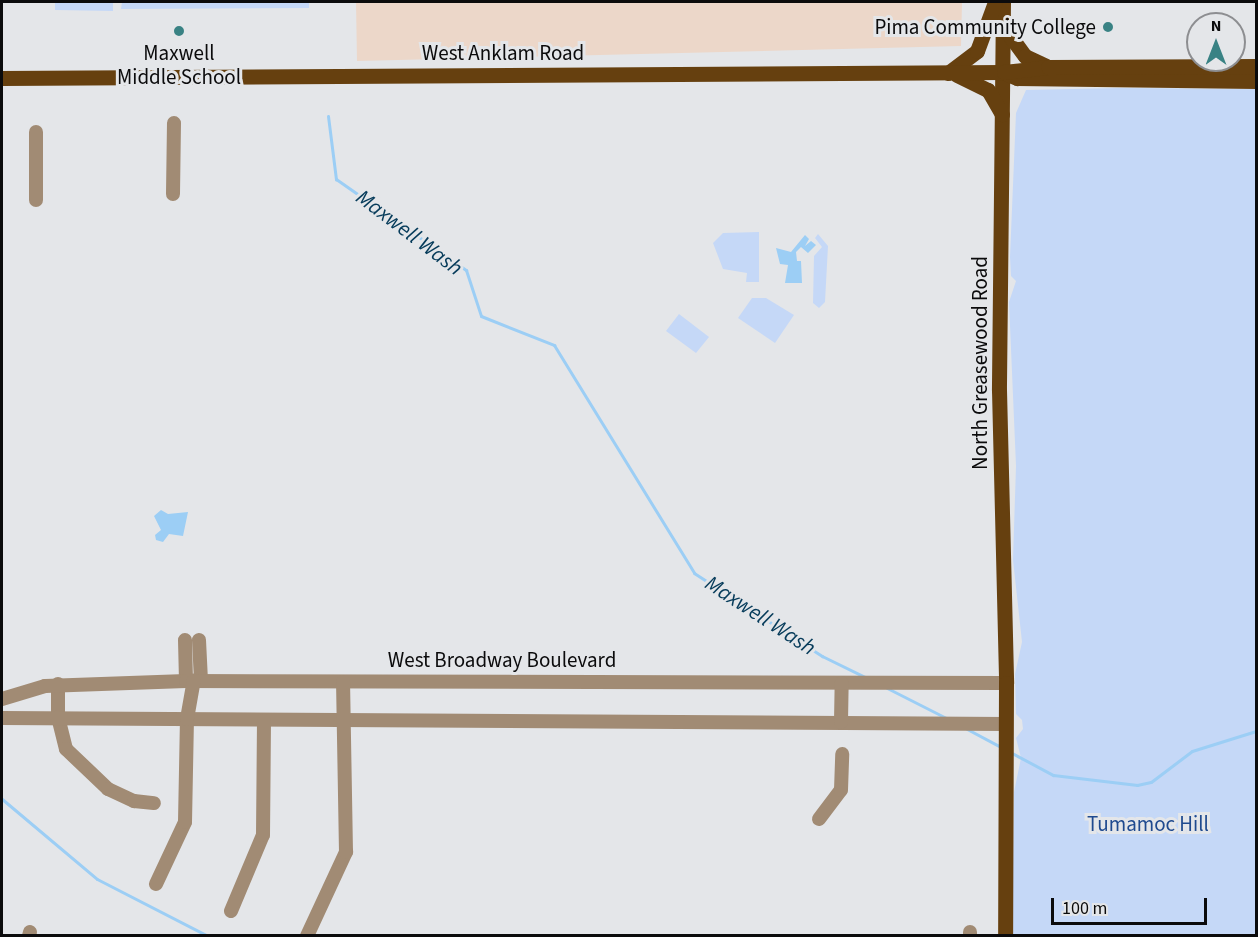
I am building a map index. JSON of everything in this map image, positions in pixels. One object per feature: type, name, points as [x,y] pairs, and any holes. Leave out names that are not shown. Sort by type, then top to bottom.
[{"type":"main road","points":[[994,2],[977,51],[948,73],[988,90],[1004,117]]},
{"type":"main road","name":"North Greasewood Road","points":[[1003,2],[1004,117],[999,390],[1006,682],[1005,936]]},
{"type":"main road","points":[[1003,26],[1025,56],[1048,67]]},
{"type":"main road","name":"West Anklam Road","points":[[2,78],[948,73],[1004,72],[1048,67],[1257,66]]},
{"type":"main road","name":"West Anklam Road","points":[[1004,72],[1017,78],[1257,81]]},
{"type":"street","points":[[173,194],[174,123]]},
{"type":"street","points":[[36,132],[36,200]]},
{"type":"street","points":[[156,884],[185,822],[187,719],[194,681],[192,640]]},
{"type":"street","name":"West Broadway Boulevard","points":[[2,699],[58,684],[194,681],[1006,682]]},
{"type":"street","points":[[306,936],[346,852],[343,682]]},
{"type":"street","points":[[841,722],[842,683]]},
{"type":"street","points":[[58,684],[58,717],[66,749],[102,785],[134,801],[154,803]]},
{"type":"street","points":[[2,717],[264,721],[1006,724]]},
{"type":"street","points":[[231,911],[263,835],[264,721]]},
{"type":"street","points":[[819,819],[841,790],[842,754]]},
{"type":"shaded area","points":[[356,2],[962,2],[961,46],[357,61]]},
{"type":"shaded area","points":[[805,235],[809,239],[805,246],[811,241],[816,245],[808,253],[801,247],[796,252],[797,261],[801,261],[802,283],[785,283],[788,265],[780,264],[776,248],[791,252]]},
{"type":"shaded area","points":[[161,510],[168,514],[188,512],[183,536],[169,534],[163,542],[156,540],[155,535],[161,530],[154,516]]},
{"type":"green space","points":[[55,2],[113,2],[113,11],[55,10]]},
{"type":"green space","points":[[122,2],[309,2],[309,8],[121,9]]},
{"type":"green space","name":"Tumamoc Hill","points":[[1256,89],[1256,935],[1012,935],[1014,792],[1021,758],[1016,738],[1023,729],[1022,720],[1016,714],[1015,674],[1022,642],[1013,560],[1016,466],[1009,302],[1016,281],[1011,276],[1010,257],[1016,113],[1026,90]]},
{"type":"green space","points":[[759,232],[759,282],[746,282],[747,273],[723,269],[713,243],[723,233]]},
{"type":"green space","points":[[818,234],[828,246],[825,302],[819,308],[813,303],[814,256],[822,247],[815,238]]},
{"type":"green space","points":[[752,298],[766,298],[794,315],[775,343],[738,318]]},
{"type":"green space","points":[[679,314],[709,337],[696,353],[666,331]]},
{"type":"waterway","name":"Maxwell Wash","points":[[328,116],[336,179],[466,270],[481,316],[554,345],[694,573],[822,656],[865,677]]},
{"type":"waterway","name":"Maxwell Wash","points":[[887,688],[948,719]]},
{"type":"waterway","name":"Maxwell Wash","points":[[967,729],[1001,747]]},
{"type":"waterway","name":"Maxwell Wash","points":[[1010,752],[1053,775],[1137,785],[1151,782],[1192,751],[1256,731]]},
{"type":"waterway","points":[[2,799],[97,879],[208,936]]},
{"type":"place","name":"Pima Community College","points":[[1108,27]]},
{"type":"place","name":"Maxwell Middle School","points":[[179,31]]}]
